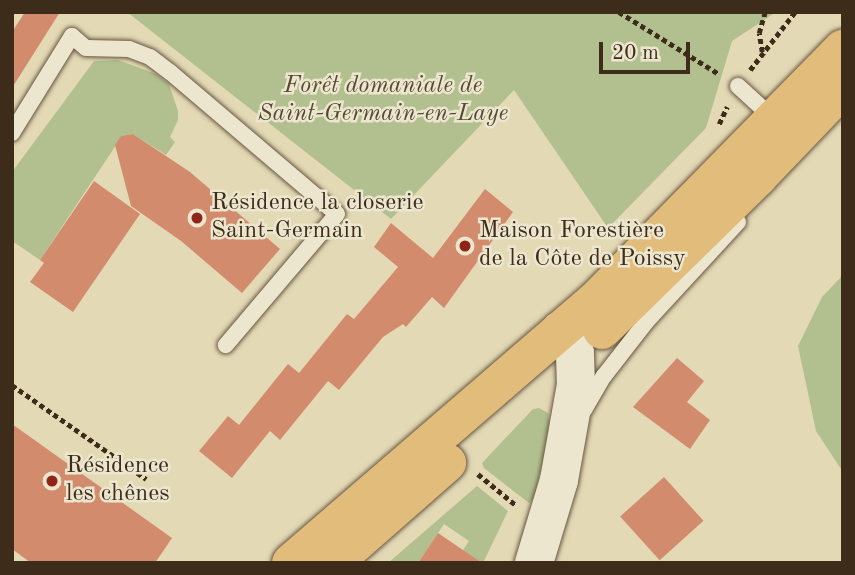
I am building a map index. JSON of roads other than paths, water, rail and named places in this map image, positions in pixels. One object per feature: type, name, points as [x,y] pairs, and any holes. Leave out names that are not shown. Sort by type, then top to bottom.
[{"type":"main road","points":[[333,563],[537,386],[611,285],[785,130],[831,102],[843,49]]},
{"type":"main road","points":[[291,563],[567,342],[639,295],[785,130]]},
{"type":"street","points":[[534,563],[547,529],[576,385],[567,342]]},
{"type":"lane","points":[[12,133],[72,36],[86,48],[129,49],[150,57],[170,72],[337,214],[226,345]]},
{"type":"lane","points":[[738,86],[785,130],[770,187]]},
{"type":"lane","points":[[567,440],[604,376],[646,322],[770,187],[831,102]]},
{"type":"lane","points":[[639,295],[687,279]]},
{"type":"place","name":"Résidence la closerie Saint-Germain","points":[[197,218]]},
{"type":"place","name":"Maison Forestière de la Côte de Poissy","points":[[465,246]]},
{"type":"place","name":"Résidence les chênes","points":[[52,481]]},
{"type":"park label","name":"Forêt domaniale de Saint-Germain-en-Laye","points":[[383,101]]}]
